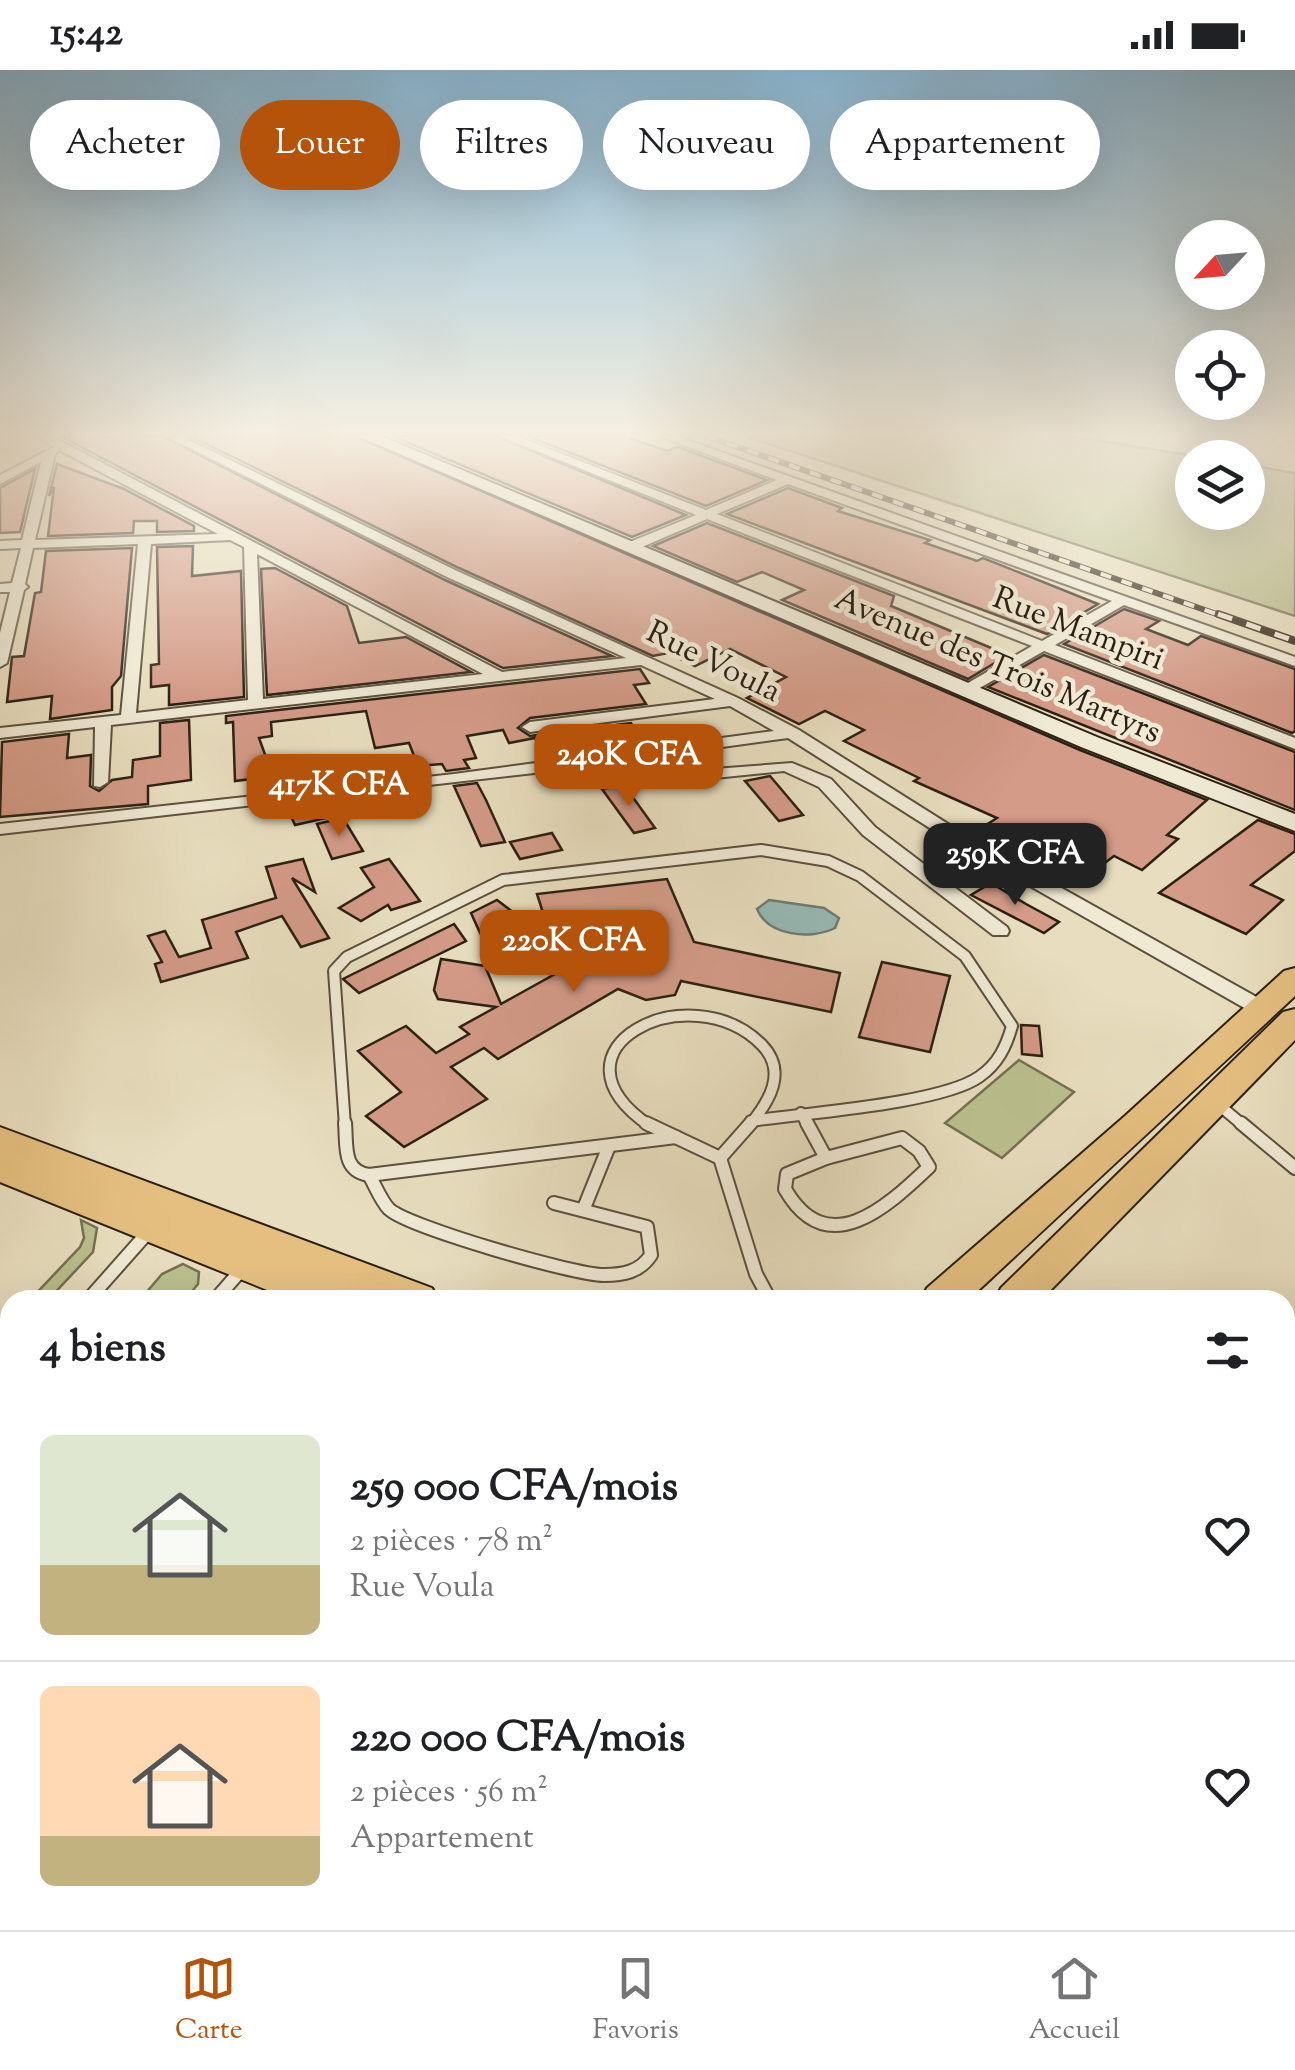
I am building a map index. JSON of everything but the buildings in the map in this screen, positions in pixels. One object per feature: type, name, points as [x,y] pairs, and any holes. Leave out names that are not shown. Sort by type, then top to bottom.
[{"type":"main road","name":"Avenue des Trois Martyrs","points":[[572,523],[966,690],[1287,820]]},
{"type":"main road","points":[[1025,1290],[1215,1101],[1278,1015],[1295,978]]},
{"type":"main road","points":[[952,1290],[1138,1126],[1278,1015]]},
{"type":"main road","points":[[0,1140],[392,1290]]},
{"type":"main road","points":[[0,1168],[310,1290]]},
{"type":"street","points":[[0,664],[35,523]]},
{"type":"street","points":[[203,523],[502,678]]},
{"type":"street","name":"Rue Voula","points":[[347,523],[733,701],[950,833],[1278,1015]]},
{"type":"street","points":[[630,547],[687,523]]},
{"type":"street","name":"Rue Mampiri","points":[[726,523],[1295,744]]},
{"type":"street","points":[[905,523],[1295,662]]},
{"type":"street","points":[[0,544],[230,536]]},
{"type":"street","points":[[128,718],[145,540]]},
{"type":"street","points":[[250,547],[256,704]]},
{"type":"street","points":[[0,588],[21,588]]},
{"type":"street","points":[[966,690],[1124,600]]},
{"type":"street","points":[[0,733],[649,660]]},
{"type":"street","points":[[530,727],[733,701]]},
{"type":"street","points":[[100,782],[103,721]]},
{"type":"street","points":[[0,829],[478,776],[793,734]]},
{"type":"street","points":[[478,776],[675,777],[786,766],[824,783],[870,831],[1000,931]]},
{"type":"lane","points":[[676,1138],[369,1175],[356,1172],[348,1164],[334,971],[347,957],[503,880],[740,850],[828,861],[860,876],[952,943],[1012,1026],[1003,1057],[968,1085],[947,1092],[751,1121]]},
{"type":"lane","points":[[720,1158],[770,1095],[777,1074],[769,1051],[747,1031],[724,1019],[696,1013],[671,1015],[642,1024],[621,1037],[610,1056],[608,1074],[615,1094],[632,1112],[720,1158],[756,1274],[765,1290]]},
{"type":"lane","points":[[1215,1101],[1295,1168]]},
{"type":"lane","points":[[801,1113],[826,1158]]},
{"type":"lane","points":[[902,1138],[920,1151],[929,1167],[899,1196],[864,1219],[824,1225],[806,1218],[784,1189],[787,1174],[826,1158],[902,1138]]},
{"type":"lane","points":[[584,1208],[610,1146]]},
{"type":"lane","points":[[369,1175],[389,1209],[401,1215],[581,1273],[604,1278],[628,1274],[652,1256],[655,1244],[646,1228],[584,1208],[554,1203]]},
{"type":"lane","points":[[97,1290],[153,1226]]},
{"type":"lane","points":[[225,1290],[247,1264]]},
{"type":"green space","points":[[1010,523],[1175,523],[1175,530],[1265,530],[1265,523],[1295,523],[1295,616]]},
{"type":"green space","points":[[1019,1060],[1074,1092],[1002,1158],[945,1123]]},
{"type":"green space","points":[[81,1220],[97,1228],[93,1252],[57,1290],[39,1290],[80,1247],[84,1238]]},
{"type":"green space","points":[[183,1264],[199,1272],[198,1284],[193,1290],[148,1290],[162,1274]]},
{"type":"water","points":[[769,900],[824,908],[839,918],[835,928],[825,932],[791,933],[770,925],[757,909]]},
{"type":"railway","points":[[955,523],[1225,617]]},
{"type":"railway","points":[[1218,614],[1295,641]]}]
